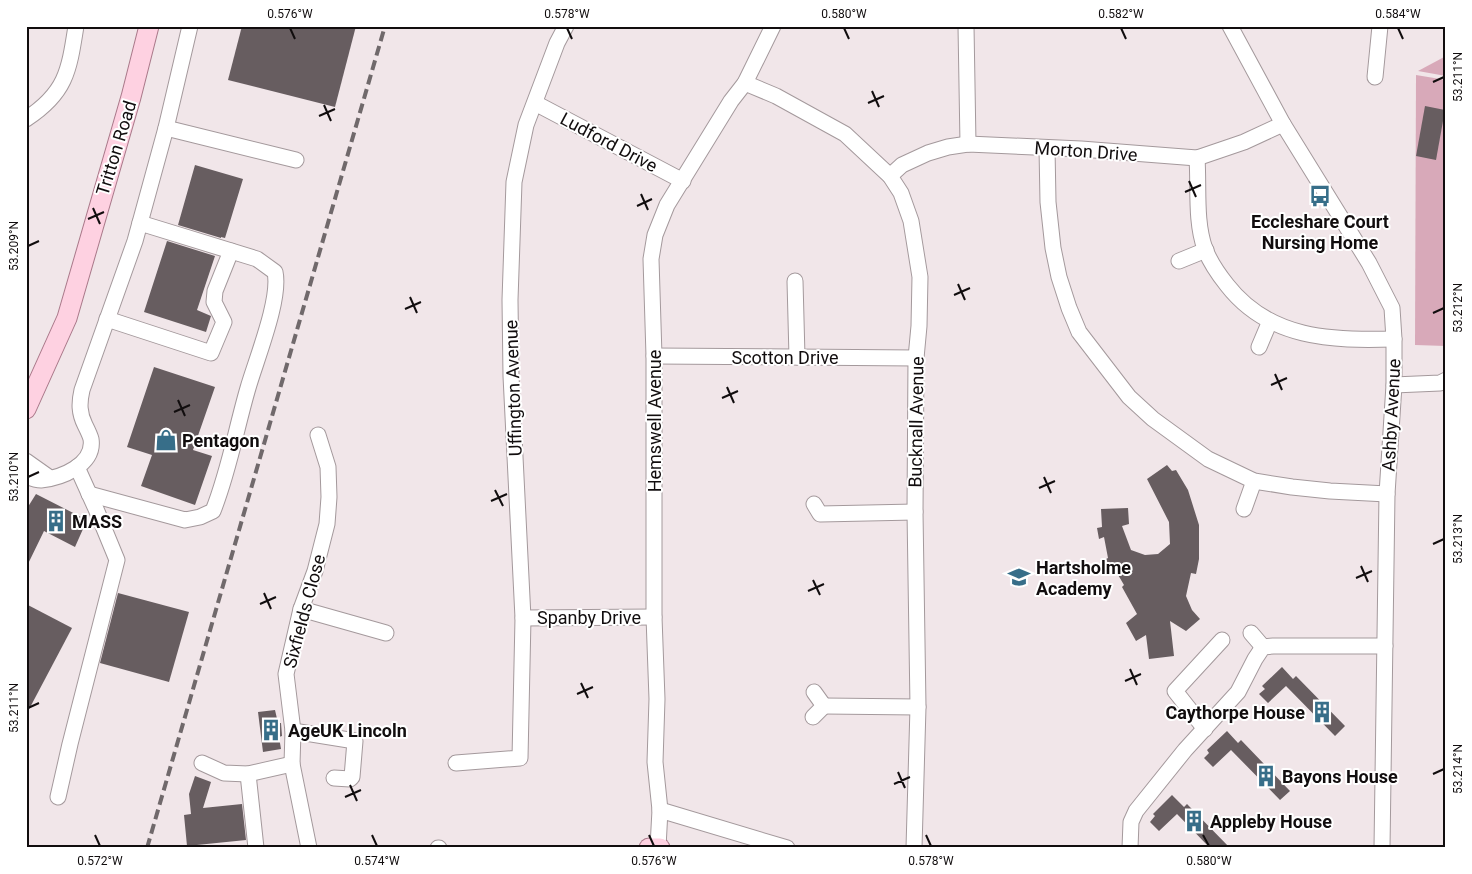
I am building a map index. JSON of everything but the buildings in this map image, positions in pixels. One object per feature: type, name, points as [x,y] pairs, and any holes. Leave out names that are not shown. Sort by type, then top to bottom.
[{"type":"main road","name":"Tritton Road","points":[[26,409],[67,318],[131,97],[149,26]]},
{"type":"main road","points":[[649,848],[659,848]]},
{"type":"street","points":[[26,119],[42,108],[58,91],[69,67],[76,26]]},
{"type":"street","points":[[26,476],[40,480],[66,474],[77,467],[88,454],[91,440],[80,411],[80,401],[135,241],[166,128],[190,26]]},
{"type":"street","name":"Uffington Avenue","points":[[456,763],[520,758],[523,618],[511,376],[510,262],[514,182],[526,125],[557,43],[566,26]]},
{"type":"street","name":"Hemswell Avenue","points":[[659,848],[660,810],[655,762],[657,699],[654,617],[654,356],[651,259],[655,235],[667,205],[731,101],[745,83],[773,26]]},
{"type":"street","points":[[966,26],[968,144]]},
{"type":"street","name":"Ashby Avenue","points":[[1230,26],[1283,124],[1369,263],[1392,308],[1394,385],[1387,494],[1382,848]]},
{"type":"street","points":[[1375,78],[1380,26]]},
{"type":"street","name":"Bucknall Avenue","points":[[745,83],[776,96],[845,134],[890,176],[901,193],[911,221],[920,277],[920,326],[916,358],[915,512],[918,707],[914,848]]},
{"type":"street","name":"Ludford Drive","points":[[535,103],[683,181]]},
{"type":"street","name":"Morton Drive","points":[[890,176],[902,165],[928,153],[948,146],[968,144],[999,144],[1198,158],[1244,142],[1283,124]]},
{"type":"street","points":[[166,128],[296,160]]},
{"type":"street","points":[[1047,148],[1048,202],[1053,248],[1059,277],[1069,308],[1079,332],[1129,397],[1154,419],[1208,459],[1254,481],[1320,490],[1387,494]]},
{"type":"street","points":[[1198,158],[1198,201],[1206,250],[1220,276],[1249,308],[1270,322],[1289,330],[1336,340],[1394,339]]},
{"type":"street","points":[[88,494],[185,520],[200,517],[213,511],[271,311],[277,282],[275,272],[257,259],[140,223]]},
{"type":"street","points":[[1179,261],[1206,250]]},
{"type":"street","points":[[108,319],[211,353],[224,322],[214,302],[215,291],[231,251]]},
{"type":"street","points":[[795,281],[797,357]]},
{"type":"street","points":[[1259,347],[1270,322]]},
{"type":"street","name":"Scotton Drive","points":[[654,356],[916,358]]},
{"type":"street","points":[[1394,385],[1440,383],[1446,380]]},
{"type":"street","name":"Sixfields Close","points":[[309,848],[292,764],[293,731],[286,674],[301,609],[315,570],[326,524],[330,497],[328,467],[318,435]]},
{"type":"street","points":[[26,461],[50,478]]},
{"type":"street","points":[[58,796],[117,560],[77,467]]},
{"type":"street","points":[[1244,509],[1254,481]]},
{"type":"street","points":[[815,515],[915,512]]},
{"type":"street","points":[[301,609],[386,633]]},
{"type":"street","name":"Spanby Drive","points":[[523,618],[654,617]]},
{"type":"street","points":[[1251,633],[1263,647]]},
{"type":"street","points":[[1205,729],[1175,691],[1222,640]]},
{"type":"street","points":[[1130,848],[1131,822],[1136,812],[1186,750],[1238,692],[1255,658],[1263,647],[1384,646]]},
{"type":"street","points":[[814,692],[824,706]]},
{"type":"street","points":[[814,717],[824,706],[918,707]]},
{"type":"street","points":[[293,731],[355,741],[352,777],[350,779],[334,778]]},
{"type":"street","points":[[202,763],[224,773],[248,774],[292,764]]},
{"type":"street","points":[[248,774],[256,848]]},
{"type":"street","points":[[660,810],[787,848]]},
{"type":"shaded area","points":[[1446,56],[1446,76],[1418,71]]},
{"type":"shaded area","points":[[1416,75],[1446,80],[1446,346],[1415,345]]},
{"type":"railway","points":[[147,848],[385,26]]},
{"type":"place","name":"Eccleshare Court Nursing Home","points":[[1320,196]]},
{"type":"place","name":"Pentagon","points":[[166,440]]},
{"type":"place","name":"MASS","points":[[56,521]]},
{"type":"place","name":"Hartsholme Academy","points":[[1019,577]]},
{"type":"place","name":"Caythorpe House","points":[[1322,712]]},
{"type":"place","name":"AgeUK Lincoln","points":[[271,730]]},
{"type":"place","name":"Bayons House","points":[[1266,776]]},
{"type":"place","name":"Appleby House","points":[[1194,821]]}]
